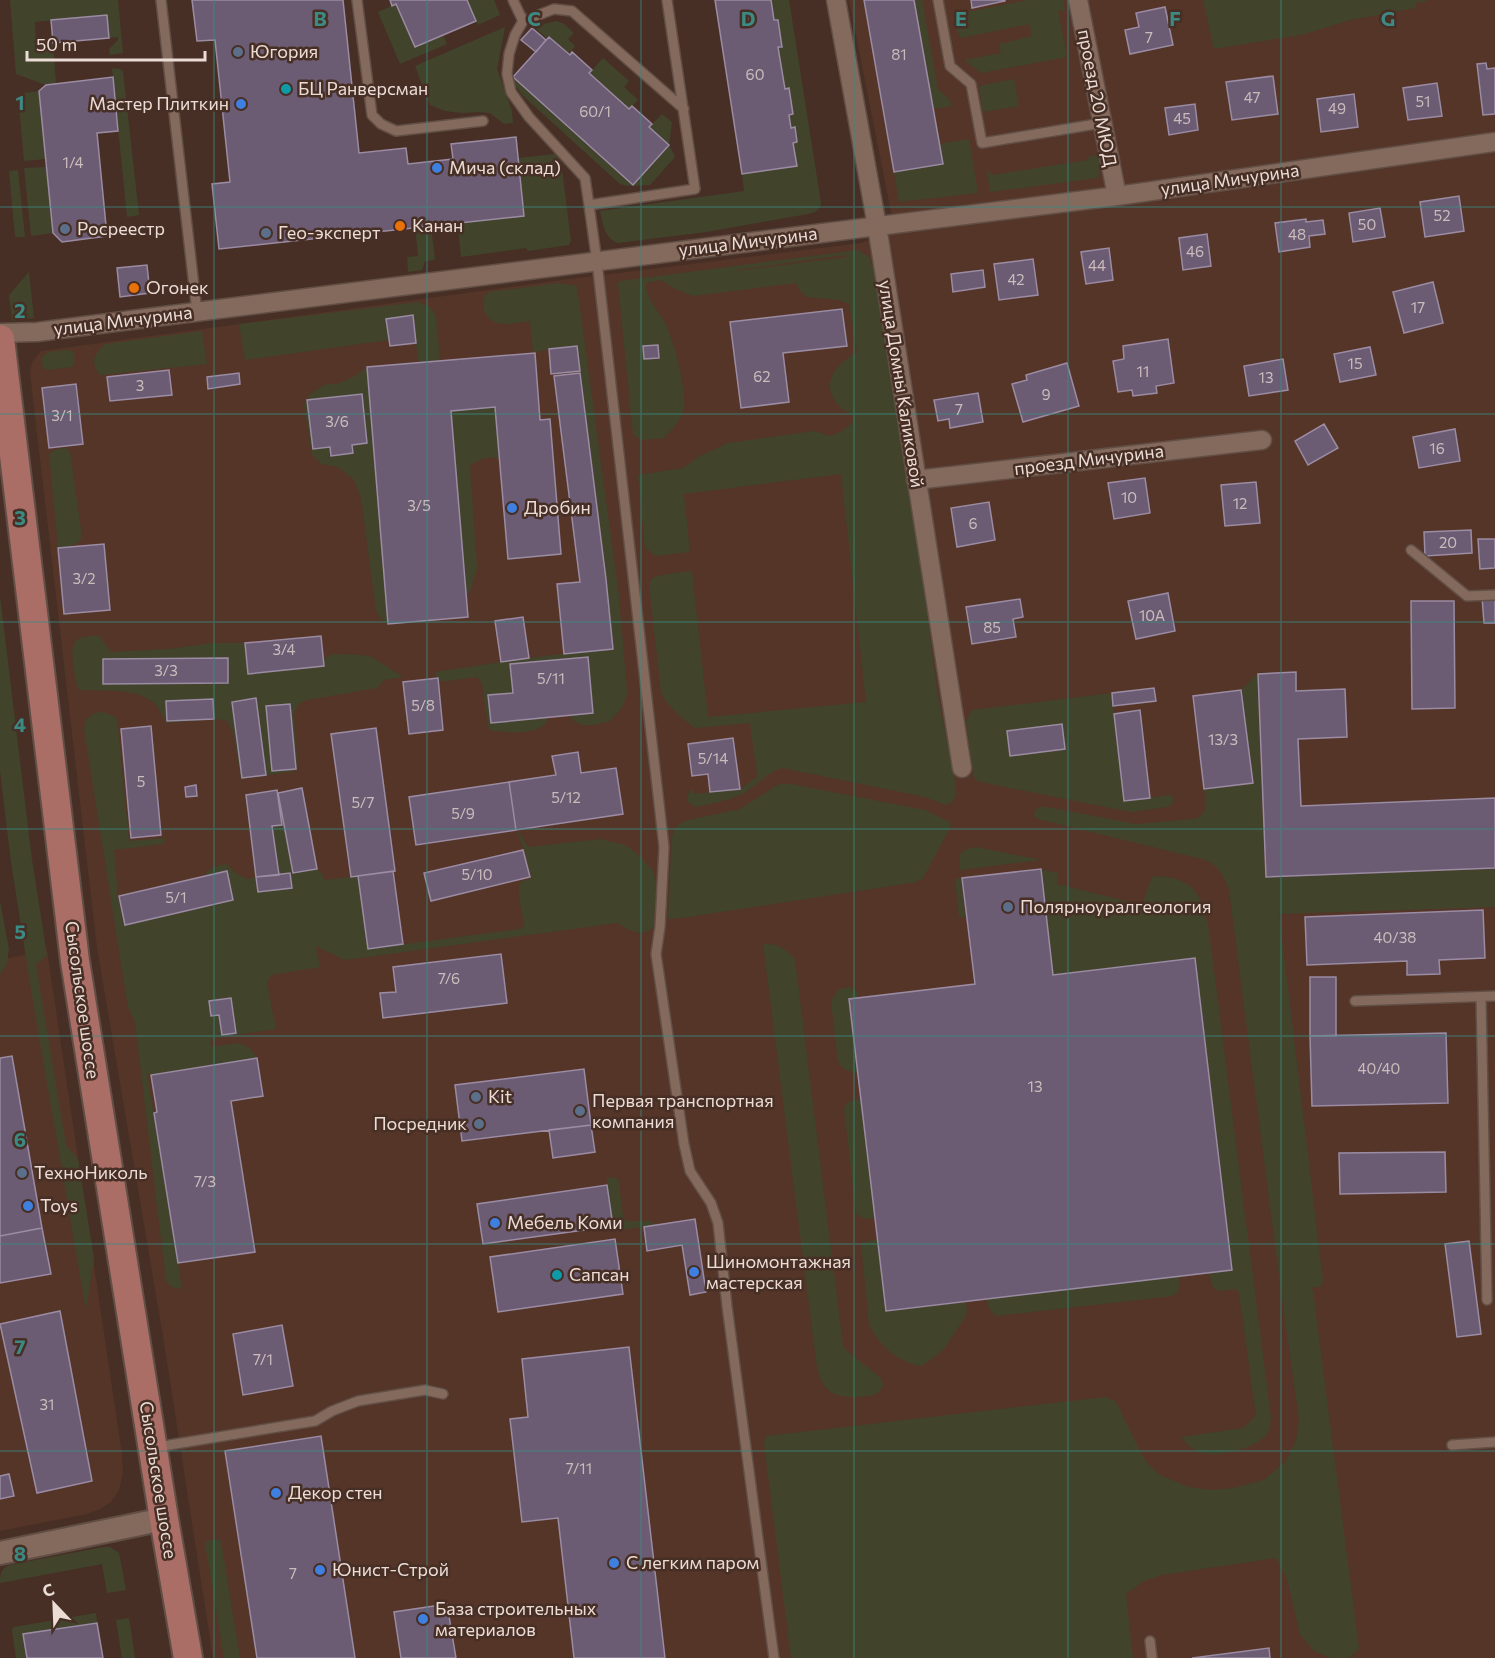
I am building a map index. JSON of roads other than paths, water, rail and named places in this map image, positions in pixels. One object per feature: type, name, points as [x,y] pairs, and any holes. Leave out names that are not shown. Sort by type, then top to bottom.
[{"type":"main road","name":"Сысольское шоссе","points":[[0,339],[75,961],[188,1658]]},
{"type":"street","name":"улица Домны Каликовой","points":[[836,0],[877,226],[962,768]]},
{"type":"street","name":"проезд 20 МЮД","points":[[1078,0],[1117,196]]},
{"type":"street","name":"улица Мичурина","points":[[0,333],[37,332],[1117,196],[1495,142]]},
{"type":"street","name":"проезд Мичурина","points":[[916,480],[1262,440]]},
{"type":"street","points":[[0,1553],[164,1519]]},
{"type":"lane","points":[[161,0],[197,312]]},
{"type":"lane","points":[[357,0],[372,114],[381,124],[396,131],[483,120]]},
{"type":"lane","points":[[513,0],[523,21]]},
{"type":"lane","points":[[589,205],[695,189],[666,0]]},
{"type":"lane","points":[[938,0],[950,66],[971,84],[982,143],[1102,123]]},
{"type":"lane","points":[[684,109],[572,11],[554,9],[523,21],[515,35],[509,54],[507,74],[511,92],[529,117],[585,177],[597,262],[664,847],[660,927],[656,954],[690,1171],[711,1203],[718,1223],[728,1318],[774,1658]]},
{"type":"lane","points":[[1411,550],[1467,596],[1495,595]]},
{"type":"lane","points":[[1355,1001],[1495,996]]},
{"type":"lane","points":[[1481,997],[1487,1300]]},
{"type":"lane","points":[[152,1447],[315,1421],[332,1411],[358,1401],[425,1390],[443,1394]]},
{"type":"lane","points":[[1452,1445],[1495,1442]]},
{"type":"lane","points":[[1150,1641],[1152,1658]]},
{"type":"place","name":"Югория","points":[[238,52]]},
{"type":"place","name":"БЦ Ранверсман","points":[[286,89]]},
{"type":"place","name":"Мастер Плиткин","points":[[241,104]]},
{"type":"place","name":"Мича (склад)","points":[[437,168]]},
{"type":"place","name":"Канан","points":[[400,226]]},
{"type":"place","name":"Росреестр","points":[[65,229]]},
{"type":"place","name":"Гео-эксперт","points":[[266,233]]},
{"type":"place","name":"Огонек","points":[[134,288]]},
{"type":"place","name":"Дробин","points":[[512,508]]},
{"type":"place","name":"Полярноуралгеология","points":[[1008,907]]},
{"type":"place","name":"Kit","points":[[476,1097]]},
{"type":"place","name":"Первая транспортная компания","points":[[580,1111]]},
{"type":"place","name":"Посредник","points":[[479,1124]]},
{"type":"place","name":"ТехноНиколь","points":[[22,1173]]},
{"type":"place","name":"Toys","points":[[28,1206]]},
{"type":"place","name":"Мебель Коми","points":[[495,1223]]},
{"type":"place","name":"Шиномонтажная мастерская","points":[[694,1272]]},
{"type":"place","name":"Сапсан","points":[[557,1275]]},
{"type":"place","name":"Декор стен","points":[[276,1493]]},
{"type":"place","name":"С легким паром","points":[[614,1563]]},
{"type":"place","name":"Юнист-Строй","points":[[320,1570]]},
{"type":"place","name":"База строительных материалов","points":[[423,1619]]}]
